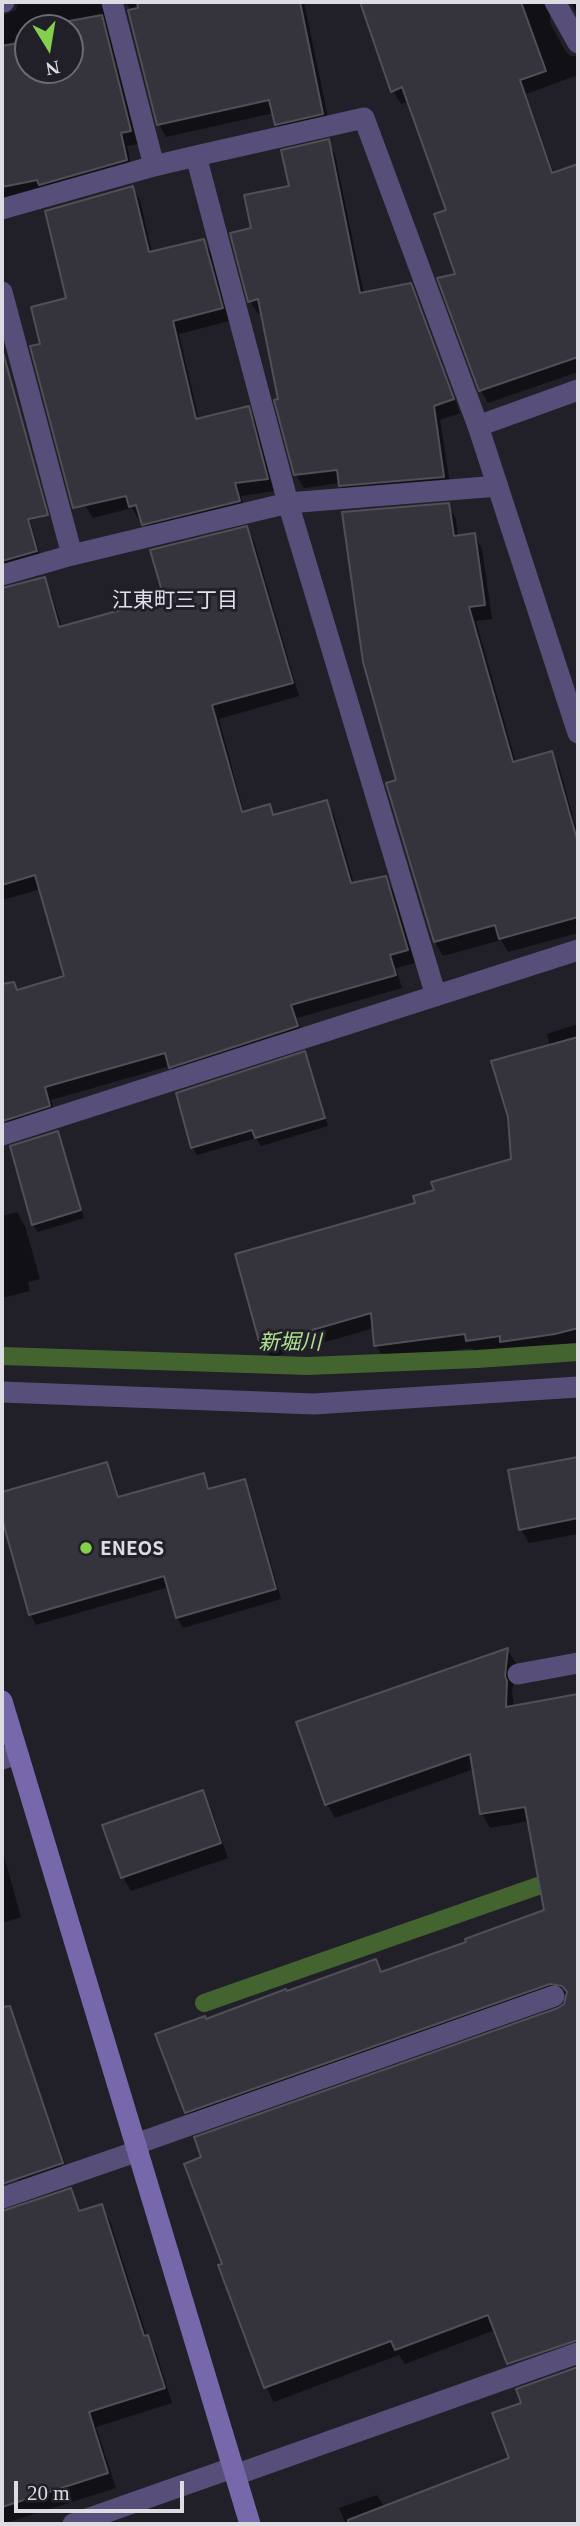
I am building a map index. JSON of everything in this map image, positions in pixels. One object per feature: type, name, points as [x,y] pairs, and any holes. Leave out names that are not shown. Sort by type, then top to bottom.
[{"type":"street","points":[[112,2],[154,166]]},
{"type":"street","points":[[555,2],[578,43]]},
{"type":"street","points":[[2,209],[154,166],[364,118],[478,426],[578,733]]},
{"type":"street","points":[[196,156],[288,503],[436,996]]},
{"type":"street","points":[[2,292],[72,555]]},
{"type":"street","points":[[478,426],[578,390]]},
{"type":"street","points":[[2,575],[72,555],[288,503],[498,486]]},
{"type":"street","points":[[2,1135],[578,950]]},
{"type":"street","points":[[2,1392],[314,1404],[578,1387]]},
{"type":"street","points":[[518,1674],[578,1663]]},
{"type":"street","points":[[2,1702],[10,1756],[137,2147],[250,2524]]},
{"type":"street","points":[[2,2199],[137,2147],[554,1996]]},
{"type":"street","points":[[73,2524],[578,2353]]},
{"type":"building","points":[[137,2],[300,2],[323,114],[275,125],[269,100],[157,125],[128,10],[138,8]]},
{"type":"building","points":[[360,2],[521,2],[546,71],[520,80],[552,173],[578,164],[578,357],[479,391],[437,278],[455,274],[434,214],[446,210],[402,87],[391,92]]},
{"type":"building","points":[[102,15],[131,131],[121,133],[127,160],[39,185],[37,180],[2,187],[2,46],[14,44],[14,84],[84,84],[84,18]]},
{"type":"building","points":[[329,139],[360,293],[411,283],[454,399],[434,406],[444,477],[339,486],[337,470],[294,475],[274,400],[278,399],[258,299],[248,302],[230,233],[251,228],[244,195],[289,186],[281,150]]},
{"type":"building","points":[[133,186],[149,252],[204,239],[223,308],[173,321],[196,419],[249,406],[268,479],[235,483],[240,501],[142,525],[136,505],[129,507],[126,496],[73,508],[30,346],[40,344],[31,307],[66,298],[45,211]]},
{"type":"building","points":[[2,349],[48,515],[28,519],[37,551],[2,561]]},
{"type":"building","points":[[449,503],[454,536],[475,533],[485,605],[469,607],[513,762],[552,751],[578,843],[578,917],[499,939],[495,925],[434,942],[386,783],[396,780],[363,662],[342,512]]},
{"type":"building","points":[[247,526],[293,683],[212,705],[242,812],[270,804],[273,815],[327,800],[351,883],[386,876],[408,950],[390,955],[396,975],[291,1005],[298,1026],[169,1068],[165,1053],[45,1087],[50,1106],[3,1121],[2,984],[14,982],[17,990],[64,976],[35,875],[2,885],[2,588],[45,577],[59,627],[164,598],[150,550]]},
{"type":"building","points":[[578,1037],[578,1328],[500,1342],[500,1336],[466,1341],[465,1334],[374,1346],[371,1313],[260,1345],[235,1254],[415,1203],[413,1196],[434,1190],[431,1182],[511,1159],[508,1117],[491,1061]]},
{"type":"building","points":[[305,1051],[325,1118],[255,1138],[252,1130],[191,1148],[176,1093]]},
{"type":"building","points":[[58,1131],[81,1210],[32,1225],[10,1146]]},
{"type":"building","points":[[578,1457],[578,1518],[519,1530],[508,1470]]},
{"type":"building","points":[[107,1462],[118,1497],[204,1473],[208,1489],[245,1479],[276,1589],[176,1618],[164,1576],[29,1615],[2,1519],[2,1492]]},
{"type":"building","points":[[508,1648],[506,1707],[578,1694],[578,2340],[507,2364],[488,2315],[395,2350],[391,2341],[264,2388],[218,2265],[222,2264],[184,2164],[201,2157],[194,2137],[558,2008],[564,2004],[567,1992],[562,1986],[550,1984],[185,2113],[155,2034],[205,2016],[206,2019],[376,1959],[381,1972],[466,1942],[465,1939],[544,1910],[525,1807],[480,1814],[470,1754],[325,1805],[296,1722]]},
{"type":"building","points":[[203,1790],[221,1843],[121,1878],[102,1825]]},
{"type":"building","points":[[10,2006],[63,2163],[2,2184],[2,2007]]},
{"type":"building","points":[[71,2188],[79,2211],[102,2204],[144,2336],[148,2335],[165,2388],[89,2412],[108,2473],[2,2507],[2,2211]]},
{"type":"building","points":[[578,2367],[578,2524],[348,2524],[348,2520],[509,2458],[492,2413],[521,2403],[516,2389]]},
{"type":"waterway","name":"新堀川","points":[[2,1356],[308,1366],[578,1352]]},
{"type":"waterway","points":[[204,2003],[578,1872]]},
{"type":"place","name":"ENEOS","points":[[86,1548]]},
{"type":"district","name":"江東町三丁目","points":[[175,599]]}]
